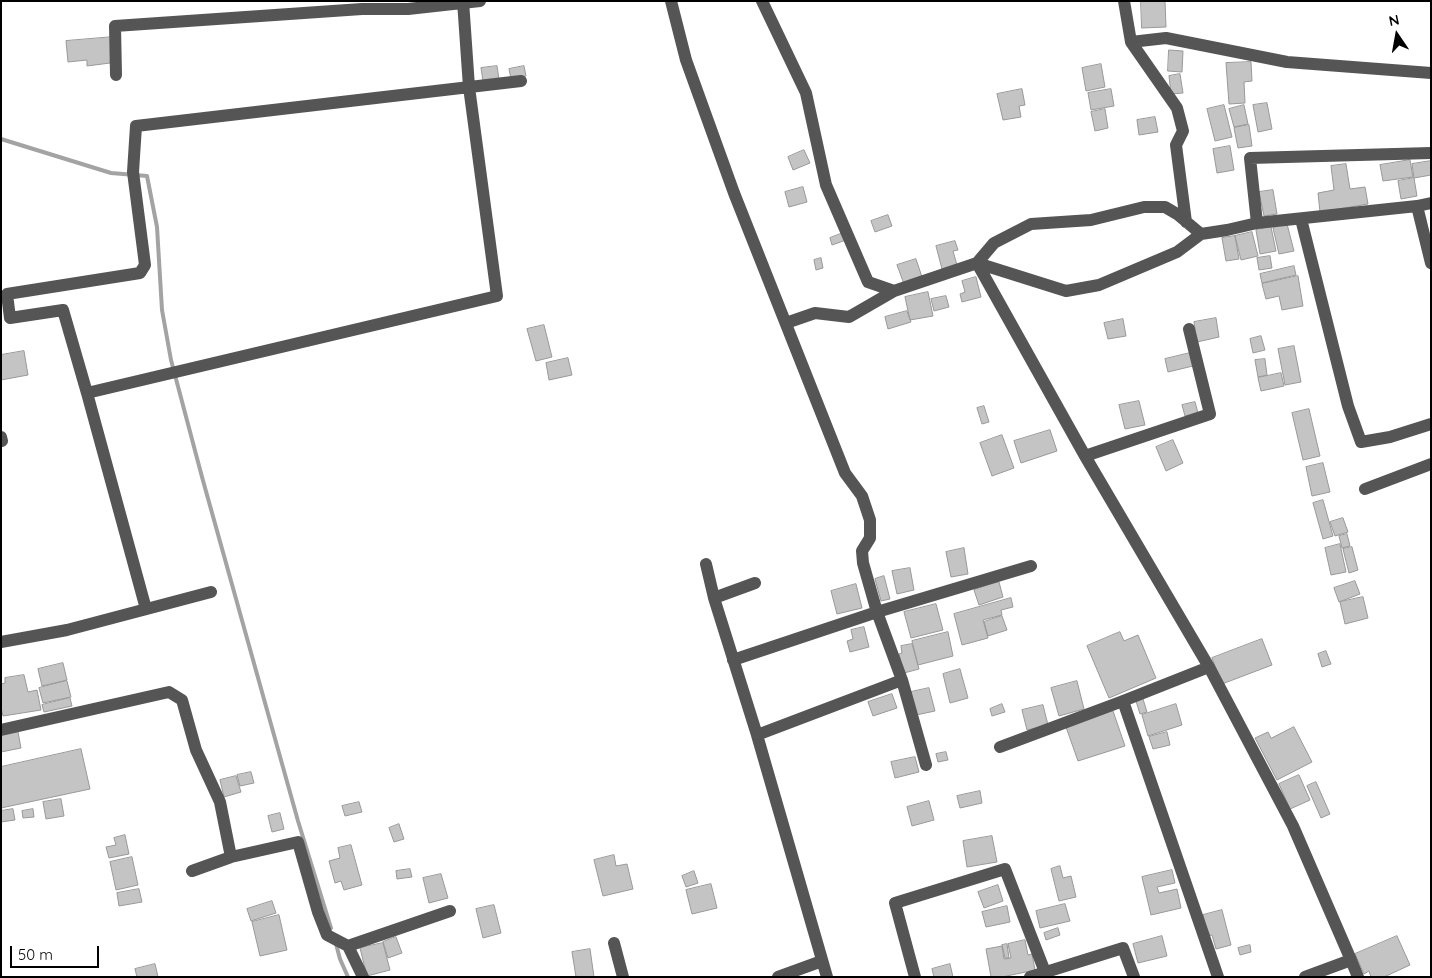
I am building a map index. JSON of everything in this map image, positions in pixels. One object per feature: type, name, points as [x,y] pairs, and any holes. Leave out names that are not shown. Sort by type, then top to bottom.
[{"type":"street","points":[[116,75],[116,26],[362,5],[408,5],[480,1]]},
{"type":"street","points":[[671,1],[686,60],[734,192],[845,473],[862,496],[870,520],[870,538],[862,551],[863,562],[877,612],[902,680],[926,765]]},
{"type":"street","points":[[762,1],[806,93],[826,185],[868,282],[894,291]]},
{"type":"street","points":[[1124,1],[1131,42],[1177,108],[1182,131],[1176,145],[1186,222]]},
{"type":"street","points":[[87,393],[497,296],[469,87],[463,2]]},
{"type":"street","points":[[1131,42],[1166,38],[1287,62],[1431,72]]},
{"type":"street","points":[[146,609],[87,393],[62,310],[10,318],[7,294],[140,273],[144,265],[134,176],[136,126],[521,81]]},
{"type":"street","points":[[1257,223],[1250,158],[1431,152]]},
{"type":"street","points":[[977,263],[1066,291],[1099,285],[1177,252],[1201,234],[1257,223],[1431,203]]},
{"type":"street","points":[[786,323],[815,313],[849,318],[894,291],[977,263],[994,243],[1031,224],[1091,220],[1144,206],[1164,207],[1177,214],[1201,234]]},
{"type":"street","points":[[1417,206],[1431,263]]},
{"type":"street","points":[[1301,219],[1348,406],[1361,442],[1390,437],[1431,424]]},
{"type":"street","points":[[977,263],[1085,456],[1209,666],[1293,826],[1358,977]]},
{"type":"street","points":[[1085,456],[1210,414],[1189,329]]},
{"type":"street","points":[[1,437],[1,441]]},
{"type":"street","points":[[1365,489],[1431,464]]},
{"type":"street","points":[[706,564],[714,598],[827,977]]},
{"type":"street","points":[[733,660],[877,612],[1031,566]]},
{"type":"street","points":[[714,598],[755,583]]},
{"type":"street","points":[[1,642],[66,630],[211,592]]},
{"type":"street","points":[[1000,748],[1209,666]]},
{"type":"street","points":[[756,735],[902,680]]},
{"type":"street","points":[[1,730],[169,692],[182,700],[196,750],[220,802],[231,857]]},
{"type":"street","points":[[1123,701],[1218,977]]},
{"type":"street","points":[[192,871],[231,857],[298,842],[318,912],[328,936],[344,944],[363,977]]},
{"type":"street","points":[[915,977],[895,903],[1004,869],[1045,972]]},
{"type":"street","points":[[344,944],[450,911]]},
{"type":"street","points":[[614,944],[623,977]]},
{"type":"street","points":[[1030,977],[1123,948],[1134,977]]},
{"type":"street","points":[[1304,977],[1351,960]]},
{"type":"street","points":[[778,977],[822,962]]},
{"type":"building","points":[[1141,1],[1165,1],[1166,27],[1142,28]]},
{"type":"building","points":[[113,37],[110,63],[87,66],[87,60],[68,62],[66,41]]},
{"type":"building","points":[[1169,50],[1183,51],[1182,72],[1168,71]]},
{"type":"building","points":[[1251,62],[1252,81],[1244,82],[1245,103],[1229,104],[1226,63]]},
{"type":"building","points":[[1101,64],[1105,87],[1086,91],[1082,68]]},
{"type":"building","points":[[497,66],[499,79],[483,81],[481,68]]},
{"type":"building","points":[[524,66],[526,76],[511,79],[509,69]]},
{"type":"building","points":[[1180,74],[1183,93],[1171,94],[1169,76]]},
{"type":"building","points":[[1022,89],[1025,105],[1019,106],[1021,117],[1003,120],[997,94]]},
{"type":"building","points":[[1111,89],[1114,106],[1091,110],[1088,93]]},
{"type":"building","points":[[1267,103],[1272,129],[1258,132],[1253,105]]},
{"type":"building","points":[[1224,105],[1232,137],[1215,141],[1207,109]]},
{"type":"building","points":[[1244,105],[1248,124],[1234,127],[1229,109]]},
{"type":"building","points":[[1105,109],[1108,128],[1095,131],[1091,112]]},
{"type":"building","points":[[1155,117],[1158,132],[1139,135],[1137,120]]},
{"type":"building","points":[[1249,125],[1252,146],[1238,148],[1234,128]]},
{"type":"building","points":[[1230,146],[1234,170],[1217,173],[1213,149]]},
{"type":"building","points":[[804,150],[810,163],[793,170],[788,157]]},
{"type":"building","points":[[1410,160],[1413,177],[1383,181],[1380,165]]},
{"type":"building","points":[[1431,161],[1431,175],[1414,178],[1412,164]]},
{"type":"building","points":[[1346,164],[1350,189],[1365,187],[1368,204],[1320,212],[1318,193],[1334,190],[1331,166]]},
{"type":"building","points":[[1414,178],[1417,196],[1401,199],[1398,181]]},
{"type":"building","points":[[803,187],[807,202],[789,207],[785,192]]},
{"type":"building","points":[[1273,190],[1277,214],[1264,216],[1259,192]]},
{"type":"building","points":[[888,215],[892,226],[875,232],[871,221]]},
{"type":"building","points":[[1287,224],[1294,251],[1279,254],[1273,228]]},
{"type":"building","points":[[1271,227],[1276,251],[1260,254],[1256,230]]},
{"type":"building","points":[[1252,232],[1258,256],[1241,260],[1235,236]]},
{"type":"building","points":[[843,233],[846,240],[832,245],[830,238]]},
{"type":"building","points":[[1235,236],[1239,259],[1226,261],[1222,238]]},
{"type":"building","points":[[955,241],[958,250],[953,251],[957,265],[942,269],[936,246]]},
{"type":"building","points":[[1270,256],[1272,268],[1259,270],[1257,258]]},
{"type":"building","points":[[821,258],[823,268],[816,270],[814,260]]},
{"type":"building","points":[[916,259],[922,277],[904,284],[897,265]]},
{"type":"building","points":[[1294,266],[1296,275],[1262,283],[1260,274]]},
{"type":"building","points":[[1298,276],[1303,306],[1282,310],[1279,296],[1266,299],[1262,284]]},
{"type":"building","points":[[976,277],[981,297],[962,302],[960,294],[965,292],[962,281]]},
{"type":"building","points":[[928,292],[933,316],[910,320],[905,297]]},
{"type":"building","points":[[946,296],[949,307],[934,311],[931,299]]},
{"type":"building","points":[[907,311],[911,322],[888,329],[885,317]]},
{"type":"building","points":[[1216,318],[1219,337],[1197,342],[1194,322]]},
{"type":"building","points":[[1123,319],[1126,336],[1108,339],[1104,323]]},
{"type":"building","points":[[544,325],[552,357],[536,361],[527,329]]},
{"type":"building","points":[[1261,336],[1265,350],[1253,353],[1250,339]]},
{"type":"building","points":[[1294,346],[1301,382],[1285,385],[1278,349]]},
{"type":"building","points":[[24,351],[28,375],[1,380],[1,355]]},
{"type":"building","points":[[1190,353],[1193,366],[1168,372],[1165,359]]},
{"type":"building","points":[[568,358],[572,375],[549,380],[546,363]]},
{"type":"building","points":[[1265,359],[1267,375],[1258,377],[1255,360]]},
{"type":"building","points":[[1281,373],[1284,386],[1261,391],[1258,378]]},
{"type":"building","points":[[1139,401],[1145,425],[1125,429],[1119,405]]},
{"type":"building","points":[[1195,402],[1198,413],[1185,416],[1182,405]]},
{"type":"building","points":[[984,406],[989,422],[982,424],[977,408]]},
{"type":"building","points":[[1309,409],[1320,456],[1303,460],[1292,413]]},
{"type":"building","points":[[1050,430],[1057,451],[1021,463],[1014,441]]},
{"type":"building","points":[[1002,435],[1014,468],[992,476],[980,443]]},
{"type":"building","points":[[1173,440],[1183,463],[1166,471],[1156,447]]},
{"type":"building","points":[[1323,463],[1330,492],[1312,496],[1306,467]]},
{"type":"building","points":[[1323,500],[1333,536],[1323,539],[1313,503]]},
{"type":"building","points":[[1343,518],[1348,532],[1335,536],[1330,522]]},
{"type":"building","points":[[1347,534],[1350,546],[1342,548],[1339,536]]},
{"type":"building","points":[[1340,544],[1346,572],[1331,575],[1325,548]]},
{"type":"building","points":[[1352,547],[1358,570],[1349,573],[1343,549]]},
{"type":"building","points":[[964,548],[968,574],[951,577],[946,552]]},
{"type":"building","points":[[910,568],[914,590],[897,594],[892,571]]},
{"type":"building","points":[[884,576],[890,599],[881,601],[875,579]]},
{"type":"building","points":[[1355,581],[1360,594],[1339,602],[1334,588]]},
{"type":"building","points":[[999,582],[1003,597],[979,605],[974,590]]},
{"type":"building","points":[[856,584],[862,608],[837,614],[831,591]]},
{"type":"building","points":[[1363,597],[1368,618],[1345,624],[1340,602]]},
{"type":"building","points":[[1011,598],[1013,607],[1001,610],[1002,615],[983,620],[988,638],[962,645],[954,614]]},
{"type":"building","points":[[936,604],[943,630],[911,638],[904,612]]},
{"type":"building","points":[[1002,616],[1007,630],[988,636],[984,622]]},
{"type":"building","points":[[864,627],[869,647],[850,652],[847,641],[853,639],[851,630]]},
{"type":"building","points":[[948,632],[953,656],[918,665],[912,641]]},
{"type":"building","points":[[1120,632],[1124,641],[1138,635],[1156,678],[1109,698],[1087,646]]},
{"type":"building","points":[[1262,639],[1272,665],[1222,684],[1212,658]]},
{"type":"building","points":[[912,644],[919,669],[904,673],[899,654],[902,653],[901,646]]},
{"type":"building","points":[[1326,651],[1331,664],[1322,667],[1318,654]]},
{"type":"building","points":[[63,663],[67,680],[42,686],[38,669]]},
{"type":"building","points":[[960,669],[968,698],[950,703],[943,674]]},
{"type":"building","points":[[24,675],[28,692],[37,690],[41,710],[3,716],[1,684],[5,683],[5,678]]},
{"type":"building","points":[[67,681],[71,697],[43,703],[39,688]]},
{"type":"building","points":[[1077,681],[1084,709],[1059,716],[1051,688]]},
{"type":"building","points":[[929,688],[935,711],[916,715],[911,692]]},
{"type":"building","points":[[892,694],[897,708],[873,716],[868,702]]},
{"type":"building","points":[[70,698],[72,706],[44,712],[42,705]]},
{"type":"building","points":[[1143,699],[1147,712],[1140,714],[1136,701]]},
{"type":"building","points":[[1002,704],[1005,712],[992,716],[990,709]]},
{"type":"building","points":[[1176,704],[1182,725],[1148,736],[1142,715]]},
{"type":"building","points":[[1043,705],[1048,725],[1027,730],[1022,710]]},
{"type":"building","points":[[1113,711],[1125,746],[1078,761],[1066,727]]},
{"type":"building","points":[[1294,727],[1312,762],[1277,780],[1255,738],[1268,732],[1271,738]]},
{"type":"building","points":[[18,732],[21,748],[1,752],[1,735]]},
{"type":"building","points":[[1167,732],[1170,745],[1153,749],[1149,737]]},
{"type":"building","points":[[81,749],[90,789],[1,808],[1,767]]},
{"type":"building","points":[[946,752],[948,760],[938,762],[936,754]]},
{"type":"building","points":[[915,757],[919,772],[895,778],[891,762]]},
{"type":"building","points":[[251,772],[254,783],[240,786],[237,775]]},
{"type":"building","points":[[1299,775],[1310,800],[1290,809],[1279,784]]},
{"type":"building","points":[[236,776],[241,792],[224,797],[220,780]]},
{"type":"building","points":[[1316,782],[1330,814],[1321,818],[1307,786]]},
{"type":"building","points":[[980,791],[982,803],[960,808],[957,796]]},
{"type":"building","points":[[61,799],[64,816],[46,819],[43,802]]},
{"type":"building","points":[[929,801],[934,820],[912,826],[907,807]]},
{"type":"building","points":[[359,802],[362,812],[345,816],[342,806]]},
{"type":"building","points":[[13,809],[15,820],[1,822],[1,811]]},
{"type":"building","points":[[33,809],[34,817],[23,818],[22,811]]},
{"type":"building","points":[[280,813],[284,829],[272,832],[268,816]]},
{"type":"building","points":[[399,824],[404,839],[394,842],[389,828]]},
{"type":"building","points":[[125,835],[129,854],[109,858],[106,847],[116,845],[114,838]]},
{"type":"building","points":[[992,836],[997,862],[967,867],[963,841]]},
{"type":"building","points":[[351,845],[362,885],[344,890],[341,881],[335,883],[329,861],[340,858],[338,848]]},
{"type":"building","points":[[614,855],[616,866],[627,864],[633,889],[603,896],[594,860]]},
{"type":"building","points":[[132,857],[138,885],[116,890],[110,862]]},
{"type":"building","points":[[1060,866],[1063,878],[1071,876],[1076,897],[1059,901],[1051,869]]},
{"type":"building","points":[[410,869],[412,877],[397,879],[396,871]]},
{"type":"building","points":[[1172,870],[1175,883],[1157,887],[1159,893],[1177,889],[1181,908],[1151,915],[1142,877]]},
{"type":"building","points":[[694,871],[698,883],[686,887],[682,876]]},
{"type":"building","points":[[441,874],[448,898],[429,903],[423,878]]},
{"type":"building","points":[[711,884],[717,908],[692,914],[686,890]]},
{"type":"building","points":[[998,885],[1003,901],[984,908],[978,892]]},
{"type":"building","points":[[139,889],[142,902],[119,906],[117,893]]},
{"type":"building","points":[[272,901],[276,913],[251,921],[247,909]]},
{"type":"building","points":[[1065,904],[1070,921],[1040,928],[1036,911]]},
{"type":"building","points":[[494,905],[501,933],[483,938],[476,909]]},
{"type":"building","points":[[1007,906],[1010,922],[986,927],[982,912]]},
{"type":"building","points":[[1222,910],[1231,945],[1216,949],[1212,935],[1208,936],[1203,915]]},
{"type":"building","points":[[279,915],[287,950],[260,956],[252,922]]},
{"type":"building","points":[[1058,928],[1060,935],[1046,940],[1044,933]]},
{"type":"building","points":[[1162,936],[1167,956],[1138,963],[1133,944]]},
{"type":"building","points":[[1397,936],[1410,965],[1384,977],[1371,977],[1369,971],[1364,974],[1355,954]]},
{"type":"building","points":[[396,937],[402,953],[388,958],[383,942]]},
{"type":"building","points":[[1025,940],[1028,955],[1032,954],[1035,970],[1002,977],[991,977],[986,949],[1002,946],[1004,959],[1011,958],[1008,944]]},
{"type":"building","points":[[383,943],[390,970],[367,976],[360,948]]},
{"type":"building","points":[[1007,944],[1009,958],[1005,958],[1002,945]]},
{"type":"building","points":[[1250,945],[1251,952],[1240,955],[1238,948]]},
{"type":"building","points":[[590,949],[594,977],[576,977],[572,952]]},
{"type":"building","points":[[155,964],[158,977],[137,977],[135,969]]},
{"type":"building","points":[[950,964],[953,977],[934,977],[932,969]]},
{"type":"waterway","points":[[1,139],[111,173],[147,176],[157,227],[162,310],[171,360],[298,821],[331,928]]},
{"type":"waterway","points":[[336,944],[348,977]]}]
